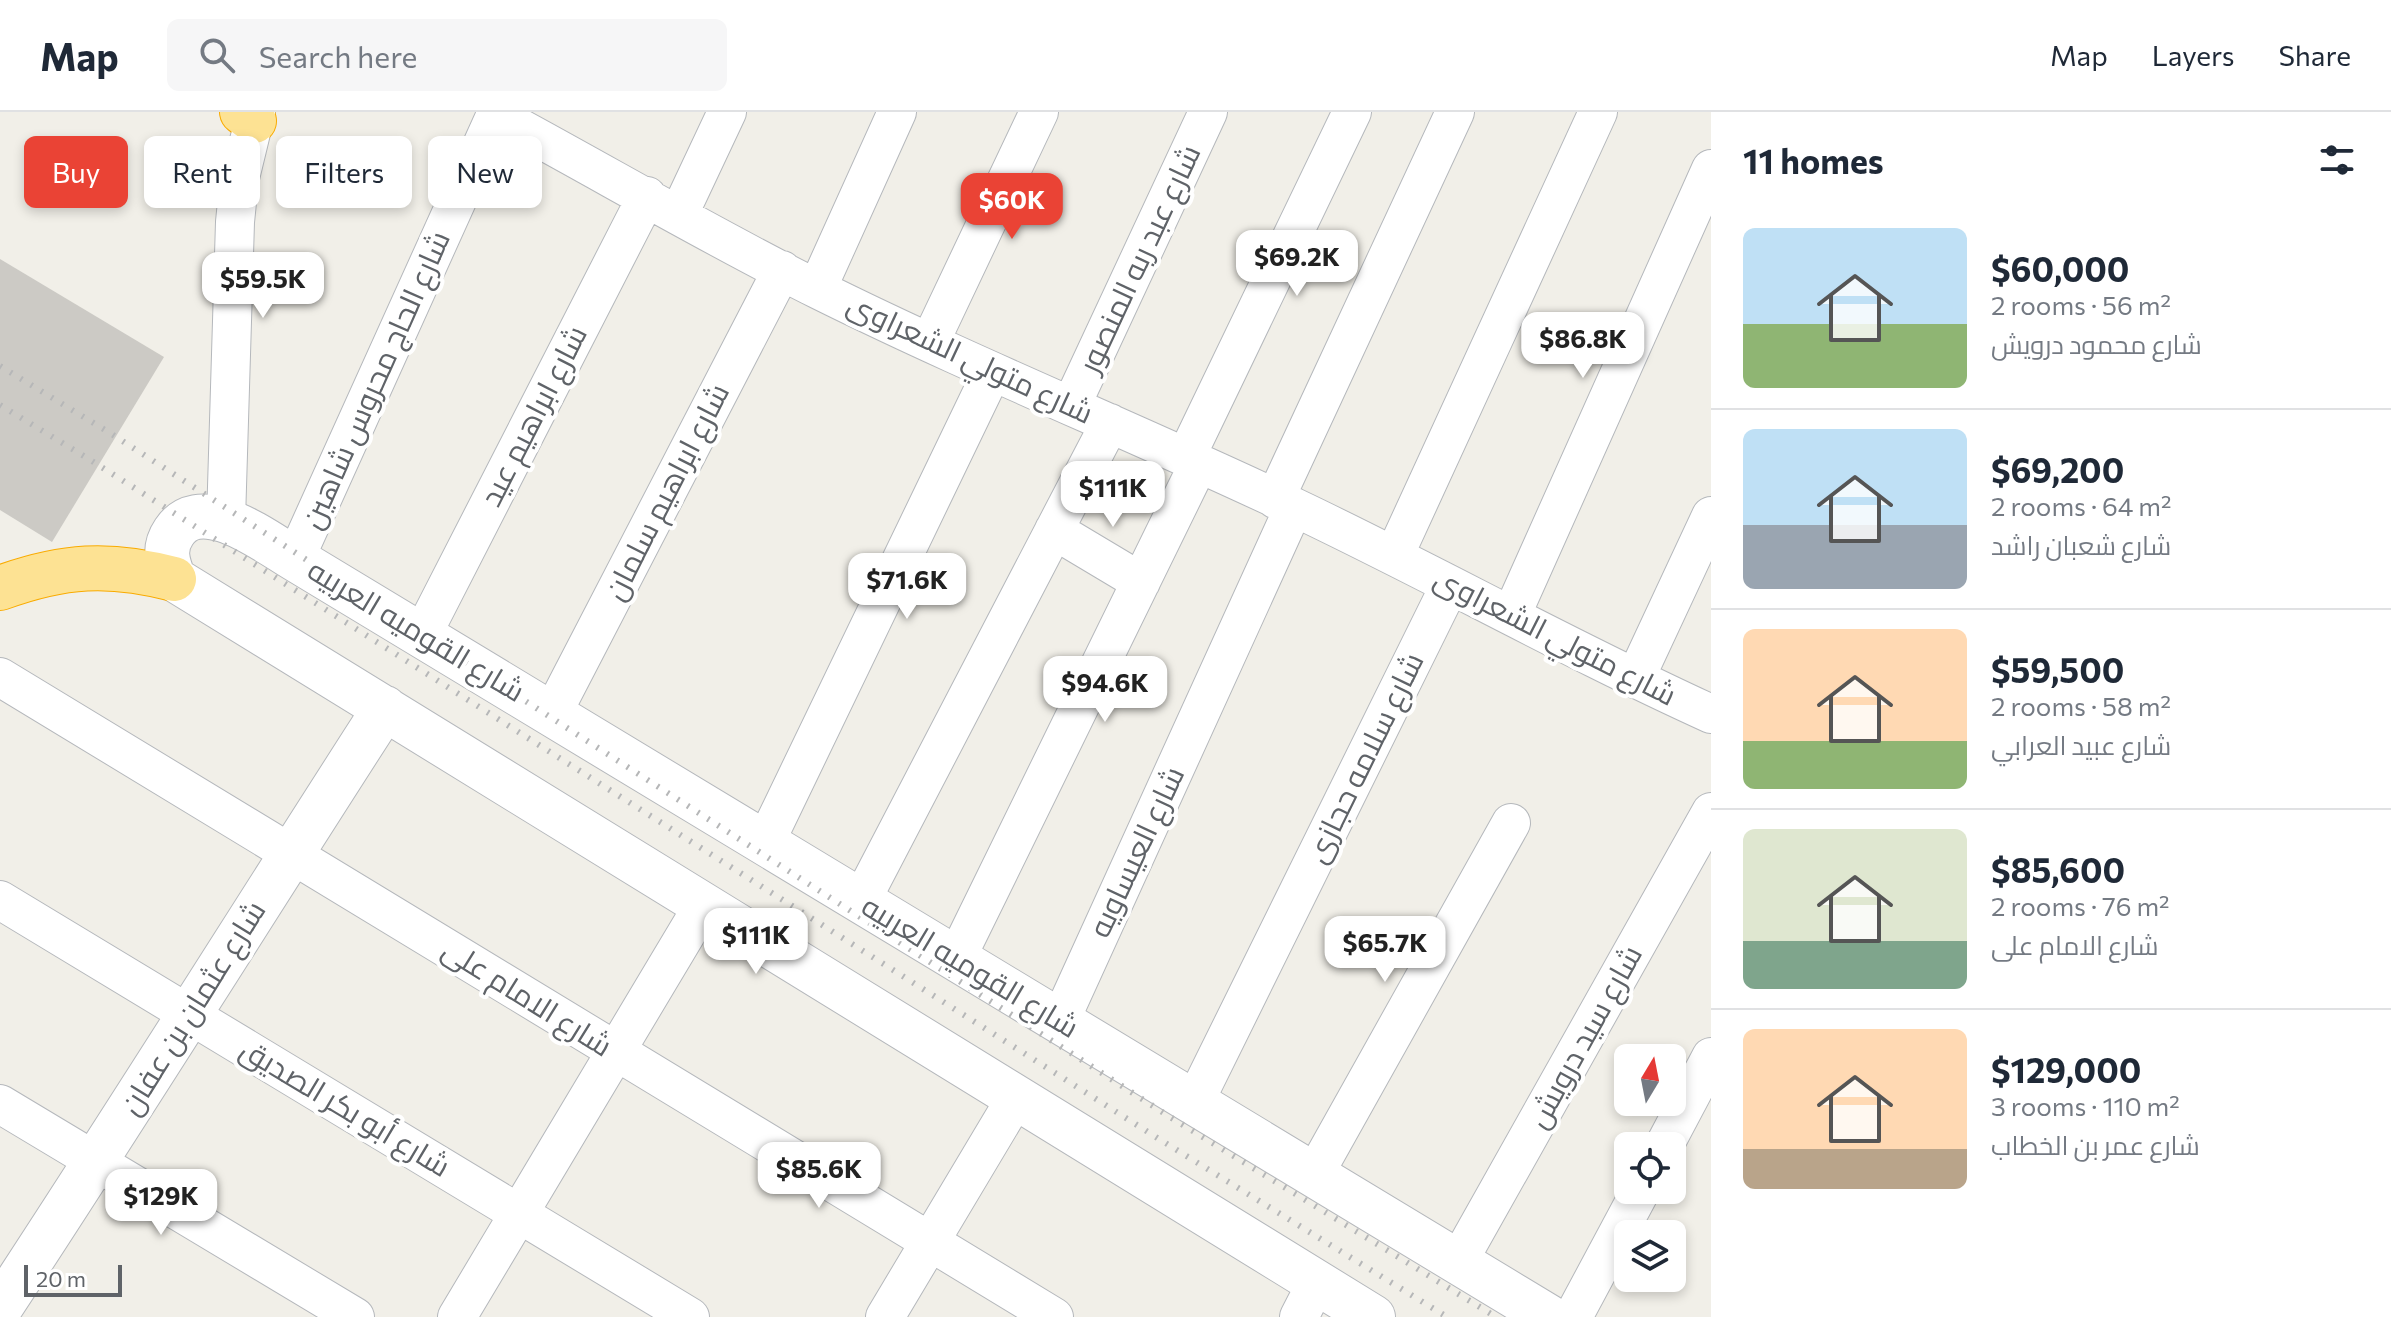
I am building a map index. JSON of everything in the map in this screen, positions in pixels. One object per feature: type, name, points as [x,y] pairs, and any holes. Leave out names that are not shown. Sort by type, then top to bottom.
[{"type":"highway","points":[[0,588],[53,572],[101,567],[137,569],[174,579]]},
{"type":"street","name":"شارع ابراهيم عيد","points":[[422,635],[663,205],[727,112]]},
{"type":"street","points":[[817,289],[897,112]]},
{"type":"street","points":[[930,342],[1039,112]]},
{"type":"street","name":"شارع عبد ربه المنصور","points":[[1071,406],[1208,112]]},
{"type":"street","points":[[956,959],[1141,582],[1193,460],[1352,112]]},
{"type":"street","name":"شارع العيساويه","points":[[1060,1021],[1455,112]]},
{"type":"street","points":[[1394,556],[1598,112]]},
{"type":"street","name":"شارع متولي الشعراوى","points":[[497,113],[817,289],[992,372],[1285,503],[1711,714]]},
{"type":"street","name":"شارع الحاج محروس شاهين","points":[[295,559],[497,113]]},
{"type":"street","points":[[251,115],[235,222],[226,520],[208,515],[191,518],[176,529],[167,544],[167,563],[174,579],[1017,1096],[1308,1300],[1373,1317]]},
{"type":"street","points":[[1511,616],[1711,169]]},
{"type":"street","name":"شارع ابراهيم سلمان","points":[[552,714],[782,270]]},
{"type":"street","points":[[765,843],[992,372]]},
{"type":"street","points":[[861,901],[1110,423]]},
{"type":"street","points":[[1635,679],[1711,516]]},
{"type":"street","name":"شارع القوميه العربيه","points":[[226,520],[422,635],[1549,1317]]},
{"type":"street","points":[[1054,530],[1141,582]]},
{"type":"street","name":"شارع سلامه حجازى","points":[[1194,1103],[1450,585]]},
{"type":"street","name":"شارع الامام على","points":[[0,677],[1054,1317]]},
{"type":"street","name":"شارع عثمان بن عفان","points":[[5,1309],[188,1014],[385,708]]},
{"type":"street","name":"شارع سيد درويش","points":[[1458,1262],[1711,812]]},
{"type":"street","points":[[1314,1175],[1511,823]]},
{"type":"street","name":"شارع أبو بكر الصديق","points":[[0,900],[690,1317]]},
{"type":"street","points":[[457,1317],[704,904]]},
{"type":"street","points":[[1671,1132],[1711,1057]]},
{"type":"street","points":[[885,1317],[1017,1096]]},
{"type":"street","points":[[0,1104],[355,1317]]},
{"type":"street","points":[[1573,1317],[1634,1204]]},
{"type":"building","points":[[0,259],[164,357],[52,542],[0,510]]},
{"type":"railway","points":[[0,366],[110,433],[1170,1117],[1496,1317]]},
{"type":"railway","points":[[0,405],[1159,1139],[1447,1317]]}]
